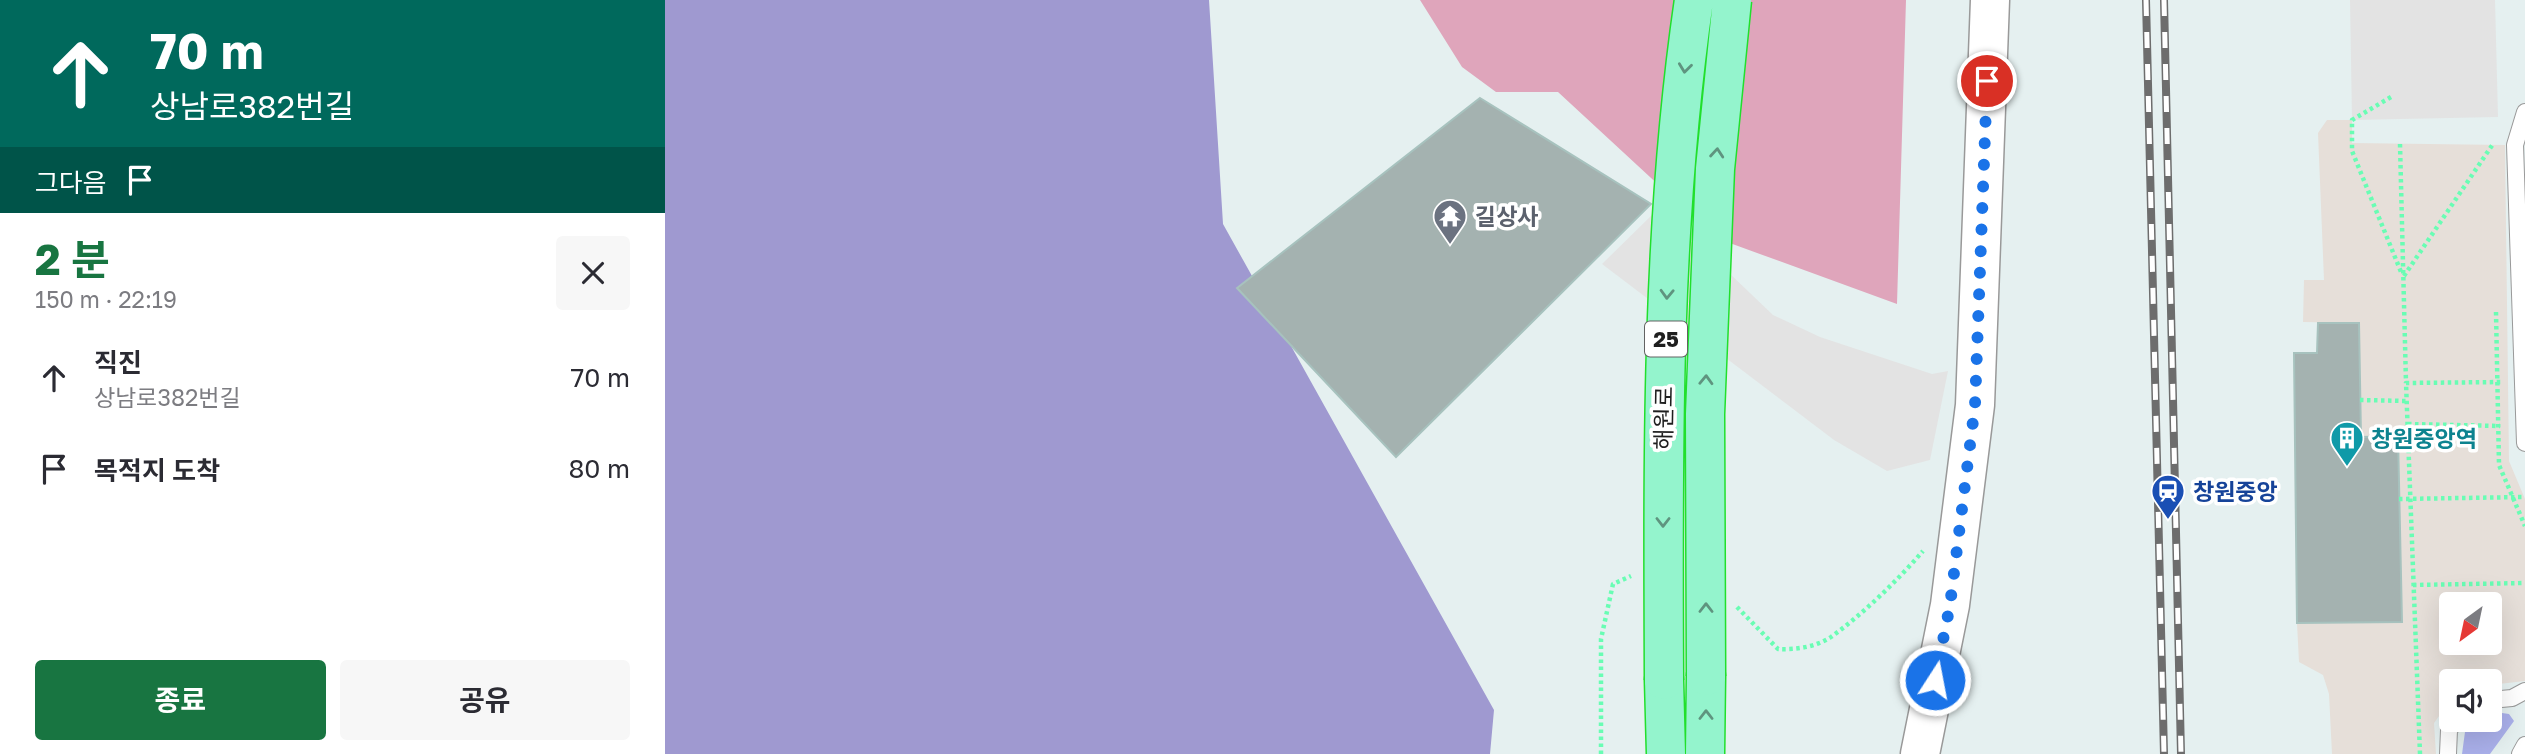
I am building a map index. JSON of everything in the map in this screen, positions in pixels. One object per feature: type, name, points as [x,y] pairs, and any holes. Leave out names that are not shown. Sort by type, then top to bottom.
[{"type":"highway","name":"해원로","points":[[1666,754],[1663,430],[1668,263],[1677,135],[1694,0]]},
{"type":"highway","name":"해원로","points":[[1705,754],[1705,414],[1715,169],[1732,0]]},
{"type":"street","points":[[1920,754],[1950,605],[1971,406],[1990,0]]},
{"type":"lane","points":[[2525,112],[2515,145],[2525,443]]},
{"type":"lane","points":[[2502,699],[2512,698],[2525,691]]},
{"type":"lane","points":[[2448,754],[2449,732]]},
{"type":"lane","points":[[2520,754],[2525,745]]},
{"type":"path","points":[[2391,97],[2352,120],[2352,151],[2403,276]]},
{"type":"path","points":[[2400,144],[2420,754]]},
{"type":"path","points":[[2403,276],[2494,144]]},
{"type":"path","points":[[2406,383],[2508,382]]},
{"type":"path","points":[[2360,400],[2407,401]]},
{"type":"path","points":[[2408,424],[2508,427]]},
{"type":"path","points":[[2399,499],[2524,497]]},
{"type":"path","points":[[1731,602],[1778,649],[1795,650],[1829,638],[1895,580],[1922,552],[1927,542]]},
{"type":"path","points":[[1601,754],[1601,639],[1613,584],[1635,574]]},
{"type":"path","points":[[2413,585],[2525,583]]},
{"type":"shaded area","points":[[665,0],[1209,0],[1223,224],[1494,710],[1490,754],[665,754]]},
{"type":"shaded area","points":[[1420,0],[1906,0],[1897,304],[1716,238],[1558,92],[1496,92],[1462,67]]},
{"type":"shaded area","points":[[2350,0],[2495,0],[2498,117],[2352,120]]},
{"type":"shaded area","points":[[2327,120],[2352,120],[2352,143],[2505,145],[2509,461],[2525,499],[2525,681],[2502,684],[2502,669],[2439,669],[2439,716],[2434,723],[2436,754],[2332,754],[2329,694],[2323,675],[2299,662],[2297,623],[2402,622],[2398,437],[2361,437],[2359,323],[2303,322],[2304,280],[2324,280],[2318,133]]},
{"type":"shaded area","points":[[1655,212],[1728,272],[1773,315],[1820,337],[1932,374],[1948,371],[1930,460],[1887,471],[1834,440],[1602,264]]},
{"type":"shaded area","points":[[2502,713],[2509,714],[2514,721],[2490,754],[2462,754],[2465,732],[2502,732]]},
{"type":"building","name":"길상사","points":[[1480,98],[1651,204],[1396,457],[1237,288]]},
{"type":"building","name":"창원중앙역","points":[[2318,323],[2359,323],[2361,437],[2398,436],[2402,622],[2297,623],[2294,353],[2317,353]]},
{"type":"railway","points":[[2146,0],[2164,754]]},
{"type":"railway","points":[[2164,0],[2181,754]]},
{"type":"place","name":"길상사","points":[[1450,246]]},
{"type":"place","name":"창원중앙역","points":[[2347,468]]},
{"type":"place","name":"창원중앙","points":[[2168,521]]},
{"type":"route","points":[[1935,680],[1950,605],[1975,405],[1987,81]]}]
